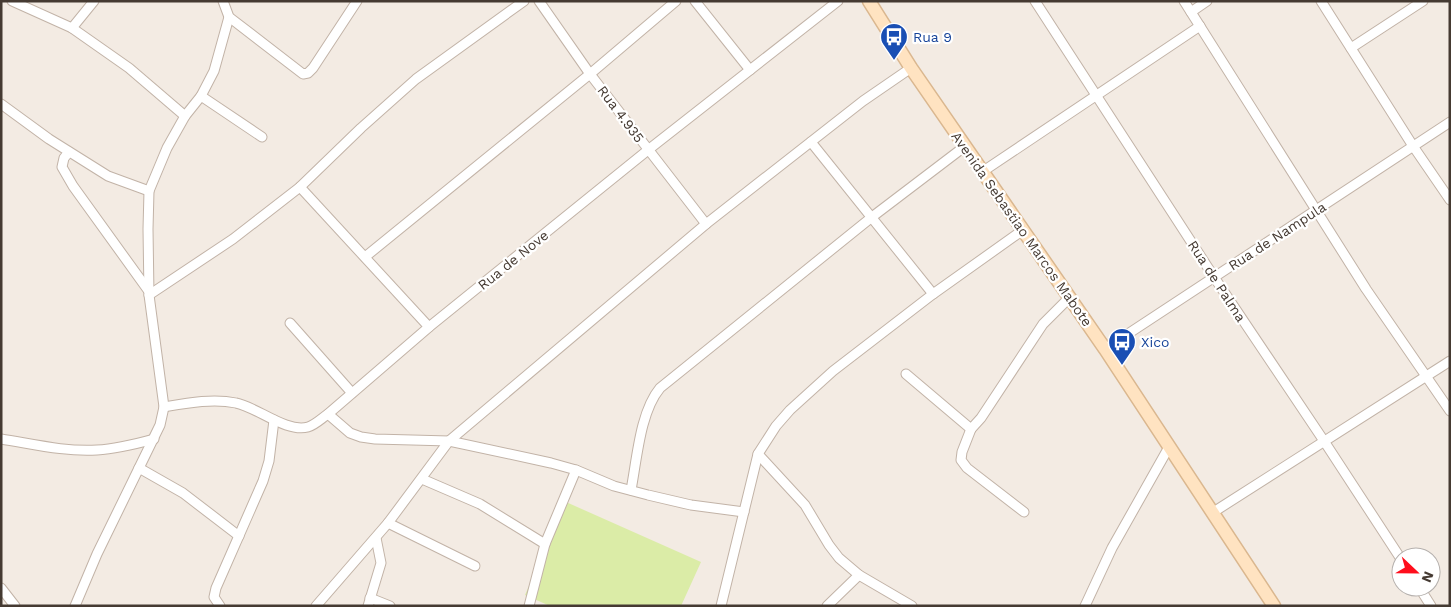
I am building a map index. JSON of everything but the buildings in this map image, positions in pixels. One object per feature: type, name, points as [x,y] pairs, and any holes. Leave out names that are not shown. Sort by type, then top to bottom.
[{"type":"main road","name":"Avenida Sebastiao Marcos Mabote","points":[[869,1],[910,68],[1070,297],[1274,606]]},
{"type":"street","points":[[12,1],[72,28],[129,68],[185,116]]},
{"type":"street","points":[[72,28],[94,1]]},
{"type":"street","points":[[229,17],[303,74],[308,73],[313,68],[357,1]]},
{"type":"street","points":[[149,293],[233,239],[300,187],[361,128],[416,79],[524,1]]},
{"type":"street","name":"Rua 4.935","points":[[539,1],[590,74],[706,224]]},
{"type":"street","points":[[365,256],[590,74],[676,1]]},
{"type":"street","points":[[695,1],[750,70]]},
{"type":"street","name":"Rua de Nove","points":[[164,407],[210,401],[237,403],[274,420],[300,428],[310,427],[328,414],[429,327],[648,150],[838,1]]},
{"type":"street","name":"Rua de Palma","points":[[1035,1],[1214,277],[1393,547]]},
{"type":"street","points":[[1184,1],[1366,289],[1450,411]]},
{"type":"street","points":[[1191,12],[1207,1]]},
{"type":"street","points":[[1321,1],[1413,146],[1450,200]]},
{"type":"street","points":[[1351,48],[1424,1]]},
{"type":"street","points":[[75,606],[97,554],[160,425],[164,407],[149,293],[149,191],[167,148],[185,116],[201,96],[214,72],[229,17],[224,2]]},
{"type":"street","points":[[982,172],[1200,26]]},
{"type":"street","points":[[316,606],[388,523],[422,479],[448,440],[706,224],[863,101],[910,68]]},
{"type":"street","points":[[201,96],[262,137]]},
{"type":"street","points":[[1,103],[69,152],[108,176],[149,191]]},
{"type":"street","name":"Rua de Nampula","points":[[1105,349],[1450,122]]},
{"type":"street","points":[[811,142],[933,294]]},
{"type":"street","points":[[631,490],[646,412],[652,398],[660,388],[872,217],[964,147]]},
{"type":"street","points":[[69,152],[64,158],[62,167],[73,186],[149,293]]},
{"type":"street","points":[[300,187],[429,327]]},
{"type":"street","points":[[721,606],[758,454],[776,426],[790,410],[833,372],[933,294],[1023,230]]},
{"type":"street","points":[[1024,512],[967,468],[961,460],[962,452],[971,429],[981,418],[1043,324],[1070,297]]},
{"type":"street","points":[[290,323],[352,393]]},
{"type":"street","points":[[1212,513],[1450,361]]},
{"type":"street","points":[[906,374],[971,429]]},
{"type":"street","points":[[328,414],[350,433],[361,437],[375,439],[448,440],[551,463],[576,470],[606,483],[691,505],[744,512]]},
{"type":"street","points":[[220,606],[214,596],[216,588],[263,481],[269,461],[274,420]]},
{"type":"street","points":[[1,439],[54,448],[96,450],[154,440]]},
{"type":"street","points":[[1085,606],[1112,548],[1169,446]]},
{"type":"street","points":[[758,454],[805,505],[839,558],[859,575],[912,606]]},
{"type":"street","points":[[139,468],[183,493],[239,536]]},
{"type":"street","points":[[529,606],[545,544],[576,470]]},
{"type":"street","points":[[422,479],[480,504],[545,544]]},
{"type":"street","points":[[388,523],[475,566]]},
{"type":"street","points":[[376,538],[381,563],[369,602],[390,606]]},
{"type":"street","points":[[827,606],[859,575]]},
{"type":"street","points":[[1,588],[15,606]]},
{"type":"green space","points":[[566,502],[701,562],[681,606],[550,606],[525,595]]},
{"type":"place","name":"Rua 9","points":[[894,61]]},
{"type":"place","name":"Xico","points":[[1122,366]]}]
